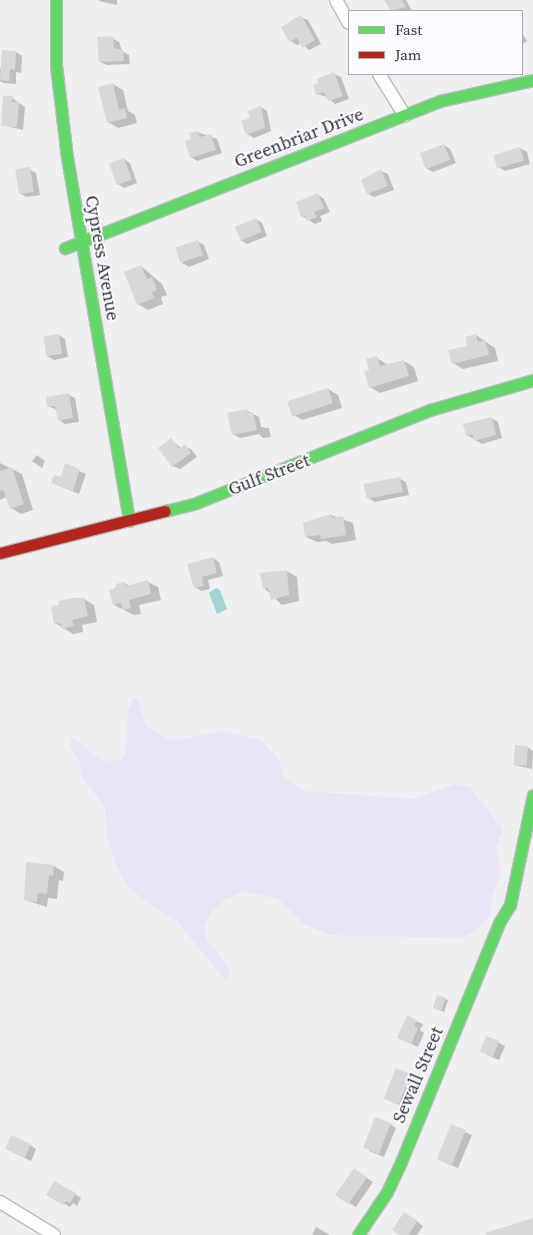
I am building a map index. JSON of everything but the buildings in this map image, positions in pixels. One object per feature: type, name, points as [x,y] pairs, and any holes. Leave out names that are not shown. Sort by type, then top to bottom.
[{"type":"street","name":"Cypress Avenue","points":[[56,0],[56,65],[81,241],[129,521]]},
{"type":"street","points":[[336,0],[348,22]]},
{"type":"street","points":[[380,75],[405,116]]},
{"type":"street","name":"Greenbriar Drive","points":[[65,248],[440,101],[533,80]]},
{"type":"street","name":"Gulf Street","points":[[0,554],[196,503],[452,402],[533,380]]},
{"type":"street","name":"Sewall Street","points":[[358,1235],[387,1192],[401,1162],[499,923],[510,905],[519,876],[533,795]]},
{"type":"street","points":[[0,1202],[54,1235]]},
{"type":"shaded area","points":[[133,698],[137,698],[146,725],[167,739],[179,740],[222,731],[260,740],[278,758],[285,778],[304,791],[414,799],[455,784],[470,787],[503,830],[496,847],[501,874],[492,895],[491,914],[475,932],[459,938],[329,935],[306,925],[278,899],[244,891],[225,900],[212,912],[204,925],[207,940],[219,954],[230,973],[225,980],[177,921],[156,909],[128,887],[117,867],[106,832],[105,808],[82,776],[80,763],[70,747],[71,736],[101,761],[121,760],[126,752],[128,711]]},
{"type":"water","points":[[216,588],[220,590],[227,609],[217,614],[209,593]]},
{"type":"traffic: fast","points":[[56,0],[56,65],[67,157],[129,521]]},
{"type":"traffic: fast","points":[[65,248],[440,101],[533,80]]},
{"type":"traffic: fast","points":[[165,511],[196,503],[430,410],[533,380]]},
{"type":"traffic: fast","points":[[358,1235],[387,1192],[401,1162],[499,923],[510,905],[533,795]]},
{"type":"traffic: jam","points":[[0,553],[165,511]]}]
